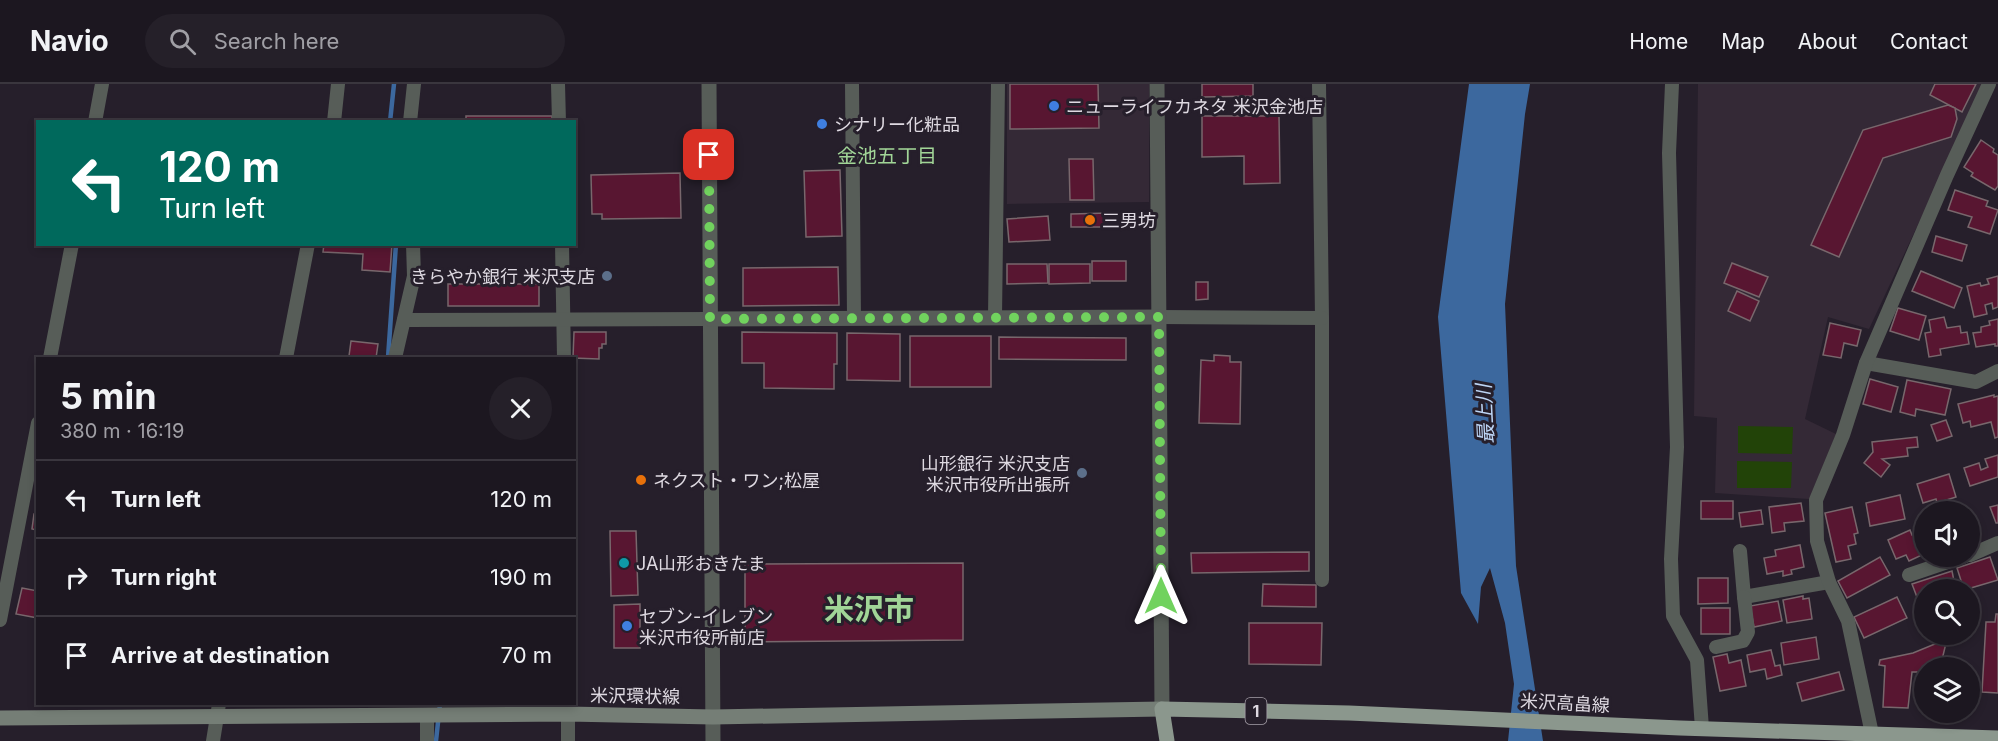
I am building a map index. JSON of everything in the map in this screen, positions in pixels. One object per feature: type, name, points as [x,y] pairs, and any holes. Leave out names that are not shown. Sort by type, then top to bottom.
[{"type":"main road","name":"米沢環状線","points":[[0,718],[218,710],[427,715],[568,709],[713,717],[1162,709]]},
{"type":"main road","name":"米沢高畠線","points":[[1162,709],[1371,714],[1702,728],[1873,738],[1998,738]]},
{"type":"main road","points":[[1162,709],[1167,741]]},
{"type":"street","points":[[95,120],[102,84]]},
{"type":"street","points":[[334,120],[338,84]]},
{"type":"street","points":[[410,120],[414,84]]},
{"type":"street","points":[[558,84],[559,120]]},
{"type":"street","points":[[709,84],[713,741]]},
{"type":"street","points":[[852,84],[854,318]]},
{"type":"street","points":[[995,317],[998,84]]},
{"type":"street","points":[[1157,84],[1162,709]]},
{"type":"street","points":[[1319,84],[1322,580]]},
{"type":"street","points":[[1672,84],[1669,153],[1677,447],[1671,559],[1673,616],[1697,660],[1702,728]]},
{"type":"street","points":[[1873,738],[1848,621],[1829,582],[1817,541],[1816,500],[1843,435],[1866,363],[1989,84]]},
{"type":"street","points":[[50,357],[72,246]]},
{"type":"street","points":[[286,357],[308,246]]},
{"type":"street","points":[[395,357],[414,276],[413,246]]},
{"type":"street","points":[[562,246],[564,357]]},
{"type":"street","points":[[405,320],[1322,318]]},
{"type":"street","points":[[1866,363],[1976,382],[1998,371]]},
{"type":"street","points":[[0,620],[36,433]]},
{"type":"street","points":[[1980,551],[1998,543]]},
{"type":"street","points":[[1716,647],[1743,641],[1748,632],[1740,551]]},
{"type":"street","points":[[1909,575],[1933,567]]},
{"type":"street","points":[[1744,597],[1829,582]]},
{"type":"street","points":[[568,709],[568,741]]},
{"type":"street","points":[[213,741],[218,710]]},
{"type":"street","points":[[427,715],[427,741]]},
{"type":"shaded area","points":[[1007,84],[1149,84],[1149,202],[1007,204]]},
{"type":"shaded area","points":[[1698,84],[1984,84],[1869,329],[1828,317],[1805,419],[1836,434],[1809,499],[1715,493],[1717,418],[1694,416]]},
{"type":"green space","points":[[1738,426],[1793,427],[1792,454],[1738,453]]},
{"type":"green space","points":[[1737,461],[1792,462],[1791,488],[1737,488]]},
{"type":"water","name":"最上川","points":[[1469,84],[1530,84],[1505,304],[1516,566],[1543,741],[1508,741],[1514,684],[1505,623],[1490,568],[1481,587],[1478,624],[1461,593],[1438,317]]},
{"type":"building","name":"ニューライフカネタ 米沢金池店","points":[[1010,84],[1098,84],[1099,128],[1010,129]]},
{"type":"building","points":[[1202,84],[1253,84],[1253,96],[1202,97]]},
{"type":"building","points":[[1935,84],[1976,84],[1962,112],[1930,95]]},
{"type":"building","points":[[1948,105],[1955,108],[1957,119],[1951,137],[1883,158],[1839,257],[1811,245],[1863,130]]},
{"type":"building","points":[[466,116],[552,116],[552,120],[466,120]]},
{"type":"building","points":[[1202,116],[1279,116],[1280,183],[1244,184],[1244,156],[1202,157]]},
{"type":"building","points":[[1981,140],[1994,149],[1993,152],[1998,155],[1998,186],[1995,190],[1971,176],[1973,173],[1964,167]]},
{"type":"building","points":[[1069,159],[1093,159],[1094,200],[1070,200]]},
{"type":"building","points":[[840,170],[842,236],[806,237],[804,171]]},
{"type":"building","points":[[680,173],[681,218],[602,219],[602,214],[592,214],[591,175]]},
{"type":"building","points":[[1955,190],[1988,201],[1986,206],[1998,210],[1990,234],[1968,227],[1972,217],[1948,210]]},
{"type":"building","name":"三男坊","points":[[1109,213],[1110,227],[1071,227],[1071,214]]},
{"type":"building","points":[[1048,216],[1050,240],[1009,242],[1007,219]]},
{"type":"building","points":[[1936,236],[1967,245],[1962,261],[1932,252]]},
{"type":"building","points":[[324,246],[392,246],[390,272],[362,270],[363,254],[323,252]]},
{"type":"building","points":[[1092,261],[1126,261],[1126,281],[1092,281]]},
{"type":"building","points":[[1732,263],[1768,277],[1759,297],[1724,283]]},
{"type":"building","points":[[1007,264],[1047,264],[1048,283],[1007,284]]},
{"type":"building","points":[[1049,264],[1090,264],[1090,283],[1049,284]]},
{"type":"building","points":[[838,267],[839,305],[743,306],[743,268]]},
{"type":"building","points":[[1921,271],[1962,288],[1954,308],[1912,291]]},
{"type":"building","points":[[1998,276],[1998,307],[1993,309],[1992,303],[1985,305],[1987,314],[1974,317],[1967,286],[1980,283],[1981,286],[1989,284],[1987,279]]},
{"type":"building","points":[[1196,282],[1208,282],[1208,299],[1196,300]]},
{"type":"building","points":[[448,284],[539,284],[539,306],[448,306]]},
{"type":"building","points":[[1737,291],[1759,301],[1750,321],[1728,311]]},
{"type":"building","points":[[1898,308],[1926,316],[1919,340],[1890,331]]},
{"type":"building","points":[[1944,317],[1947,328],[1960,326],[1961,333],[1967,332],[1969,344],[1940,349],[1941,355],[1929,357],[1925,333],[1931,332],[1929,320]]},
{"type":"building","points":[[1998,319],[1998,346],[1995,344],[1976,347],[1973,333],[1981,332],[1981,327],[1990,325],[1989,321]]},
{"type":"building","points":[[1830,323],[1861,330],[1857,346],[1844,343],[1841,358],[1823,355]]},
{"type":"building","points":[[574,332],[606,332],[606,344],[602,344],[602,348],[599,348],[599,359],[573,357]]},
{"type":"building","points":[[742,332],[837,333],[834,389],[764,388],[764,363],[742,363]]},
{"type":"building","points":[[847,333],[900,334],[900,381],[847,380]]},
{"type":"building","points":[[910,336],[991,336],[991,387],[910,387]]},
{"type":"building","points":[[999,337],[1126,338],[1126,360],[999,359]]},
{"type":"building","points":[[351,341],[378,344],[376,357],[349,356]]},
{"type":"building","points":[[1214,355],[1230,356],[1230,362],[1241,362],[1240,424],[1199,423],[1201,360],[1214,361]]},
{"type":"building","points":[[1870,379],[1898,387],[1891,412],[1863,404]]},
{"type":"building","points":[[1907,380],[1951,389],[1945,415],[1916,409],[1915,416],[1900,412]]},
{"type":"building","points":[[1994,395],[1994,397],[1998,396],[1998,437],[1995,438],[1991,422],[1971,427],[1970,421],[1963,423],[1958,404]]},
{"type":"building","points":[[1946,420],[1952,436],[1937,441],[1931,425]]},
{"type":"building","points":[[1917,437],[1918,447],[1907,448],[1908,456],[1882,459],[1890,465],[1881,477],[1864,463],[1873,452],[1872,442]]},
{"type":"building","points":[[1998,455],[1998,477],[1970,486],[1964,468],[1979,463],[1981,470],[1988,467],[1985,459]]},
{"type":"building","points":[[1949,474],[1956,497],[1943,501],[1936,499],[1922,501],[1917,484]]},
{"type":"building","points":[[1900,495],[1905,519],[1870,526],[1866,503]]},
{"type":"building","points":[[1701,501],[1733,501],[1733,519],[1701,519]]},
{"type":"building","points":[[1801,503],[1804,521],[1784,523],[1785,531],[1772,533],[1769,507]]},
{"type":"building","points":[[1998,505],[1998,523],[1996,523],[1990,507]]},
{"type":"building","points":[[1852,507],[1858,533],[1854,534],[1856,544],[1848,546],[1851,559],[1836,562],[1825,513]]},
{"type":"building","points":[[1761,510],[1763,524],[1741,527],[1739,513]]},
{"type":"building","points":[[34,514],[36,514],[36,530],[32,529]]},
{"type":"building","points":[[1910,530],[1912,535],[1914,534],[1914,559],[1909,561],[1906,555],[1896,559],[1888,540]]},
{"type":"building","name":"JA山形おきたま","points":[[610,531],[636,531],[638,595],[611,596]]},
{"type":"building","points":[[1800,545],[1804,567],[1791,570],[1792,574],[1783,576],[1783,571],[1767,574],[1764,558],[1776,556],[1775,550]]},
{"type":"building","points":[[1309,552],[1309,571],[1192,573],[1191,553]]},
{"type":"building","points":[[1880,557],[1890,575],[1847,598],[1838,581]]},
{"type":"building","points":[[1990,557],[1998,580],[1980,585],[1980,579],[1960,579],[1957,568],[1980,567],[1980,560]]},
{"type":"building","points":[[963,563],[963,640],[745,642],[745,564]]},
{"type":"building","points":[[1952,571],[1954,579],[1927,579]]},
{"type":"building","points":[[1698,578],[1728,578],[1728,603],[1698,604]]},
{"type":"building","points":[[1263,584],[1316,585],[1316,607],[1262,606]]},
{"type":"building","points":[[22,588],[36,591],[36,618],[16,614]]},
{"type":"building","points":[[1803,596],[1803,599],[1809,598],[1812,619],[1787,623],[1783,600]]},
{"type":"building","points":[[1897,597],[1907,618],[1864,638],[1854,617]]},
{"type":"building","points":[[1778,601],[1782,621],[1754,627],[1750,606]]},
{"type":"building","name":"セブン-イレブン 米沢市役所前店","points":[[640,604],[640,648],[614,648],[614,605]]},
{"type":"building","points":[[1701,608],[1730,608],[1730,634],[1701,634]]},
{"type":"building","points":[[1996,614],[1998,614],[1998,693],[1982,692],[1986,622],[1995,622]]},
{"type":"building","points":[[1249,623],[1322,623],[1321,665],[1249,664]]},
{"type":"building","points":[[1816,637],[1819,659],[1784,665],[1781,643]]},
{"type":"building","points":[[1932,645],[1946,645],[1943,657],[1914,657],[1908,708],[1883,707],[1885,666],[1879,665],[1880,660],[1913,653]]},
{"type":"building","points":[[1771,650],[1775,666],[1780,665],[1782,675],[1767,679],[1765,669],[1750,672],[1747,655]]},
{"type":"building","points":[[1727,654],[1729,663],[1741,660],[1746,686],[1720,691],[1713,657]]},
{"type":"building","points":[[1839,672],[1844,690],[1802,701],[1797,683]]},
{"type":"waterway","points":[[390,120],[394,84]]},
{"type":"waterway","points":[[388,357],[396,246]]},
{"type":"waterway","points":[[436,741],[440,705]]},
{"type":"place","name":"ニューライフカネタ 米沢金池店","points":[[1054,106]]},
{"type":"place","name":"シナリー化粧品","points":[[822,124]]},
{"type":"place","name":"三男坊","points":[[1090,220]]},
{"type":"place","name":"きらやか銀行 米沢支店","points":[[607,276]]},
{"type":"place","name":"山形銀行 米沢支店 米沢市役所出張所","points":[[1082,473]]},
{"type":"place","name":"ネクスト・ワン;松屋","points":[[641,480]]},
{"type":"place","name":"JA山形おきたま","points":[[624,563]]},
{"type":"place","name":"セブン-イレブン 米沢市役所前店","points":[[627,626]]},
{"type":"district","name":"金池五丁目","points":[[887,156]]},
{"type":"district","name":"米沢市","points":[[869,609]]},
{"type":"route","points":[[709,155],[710,319],[1159,317],[1161,596]]}]
